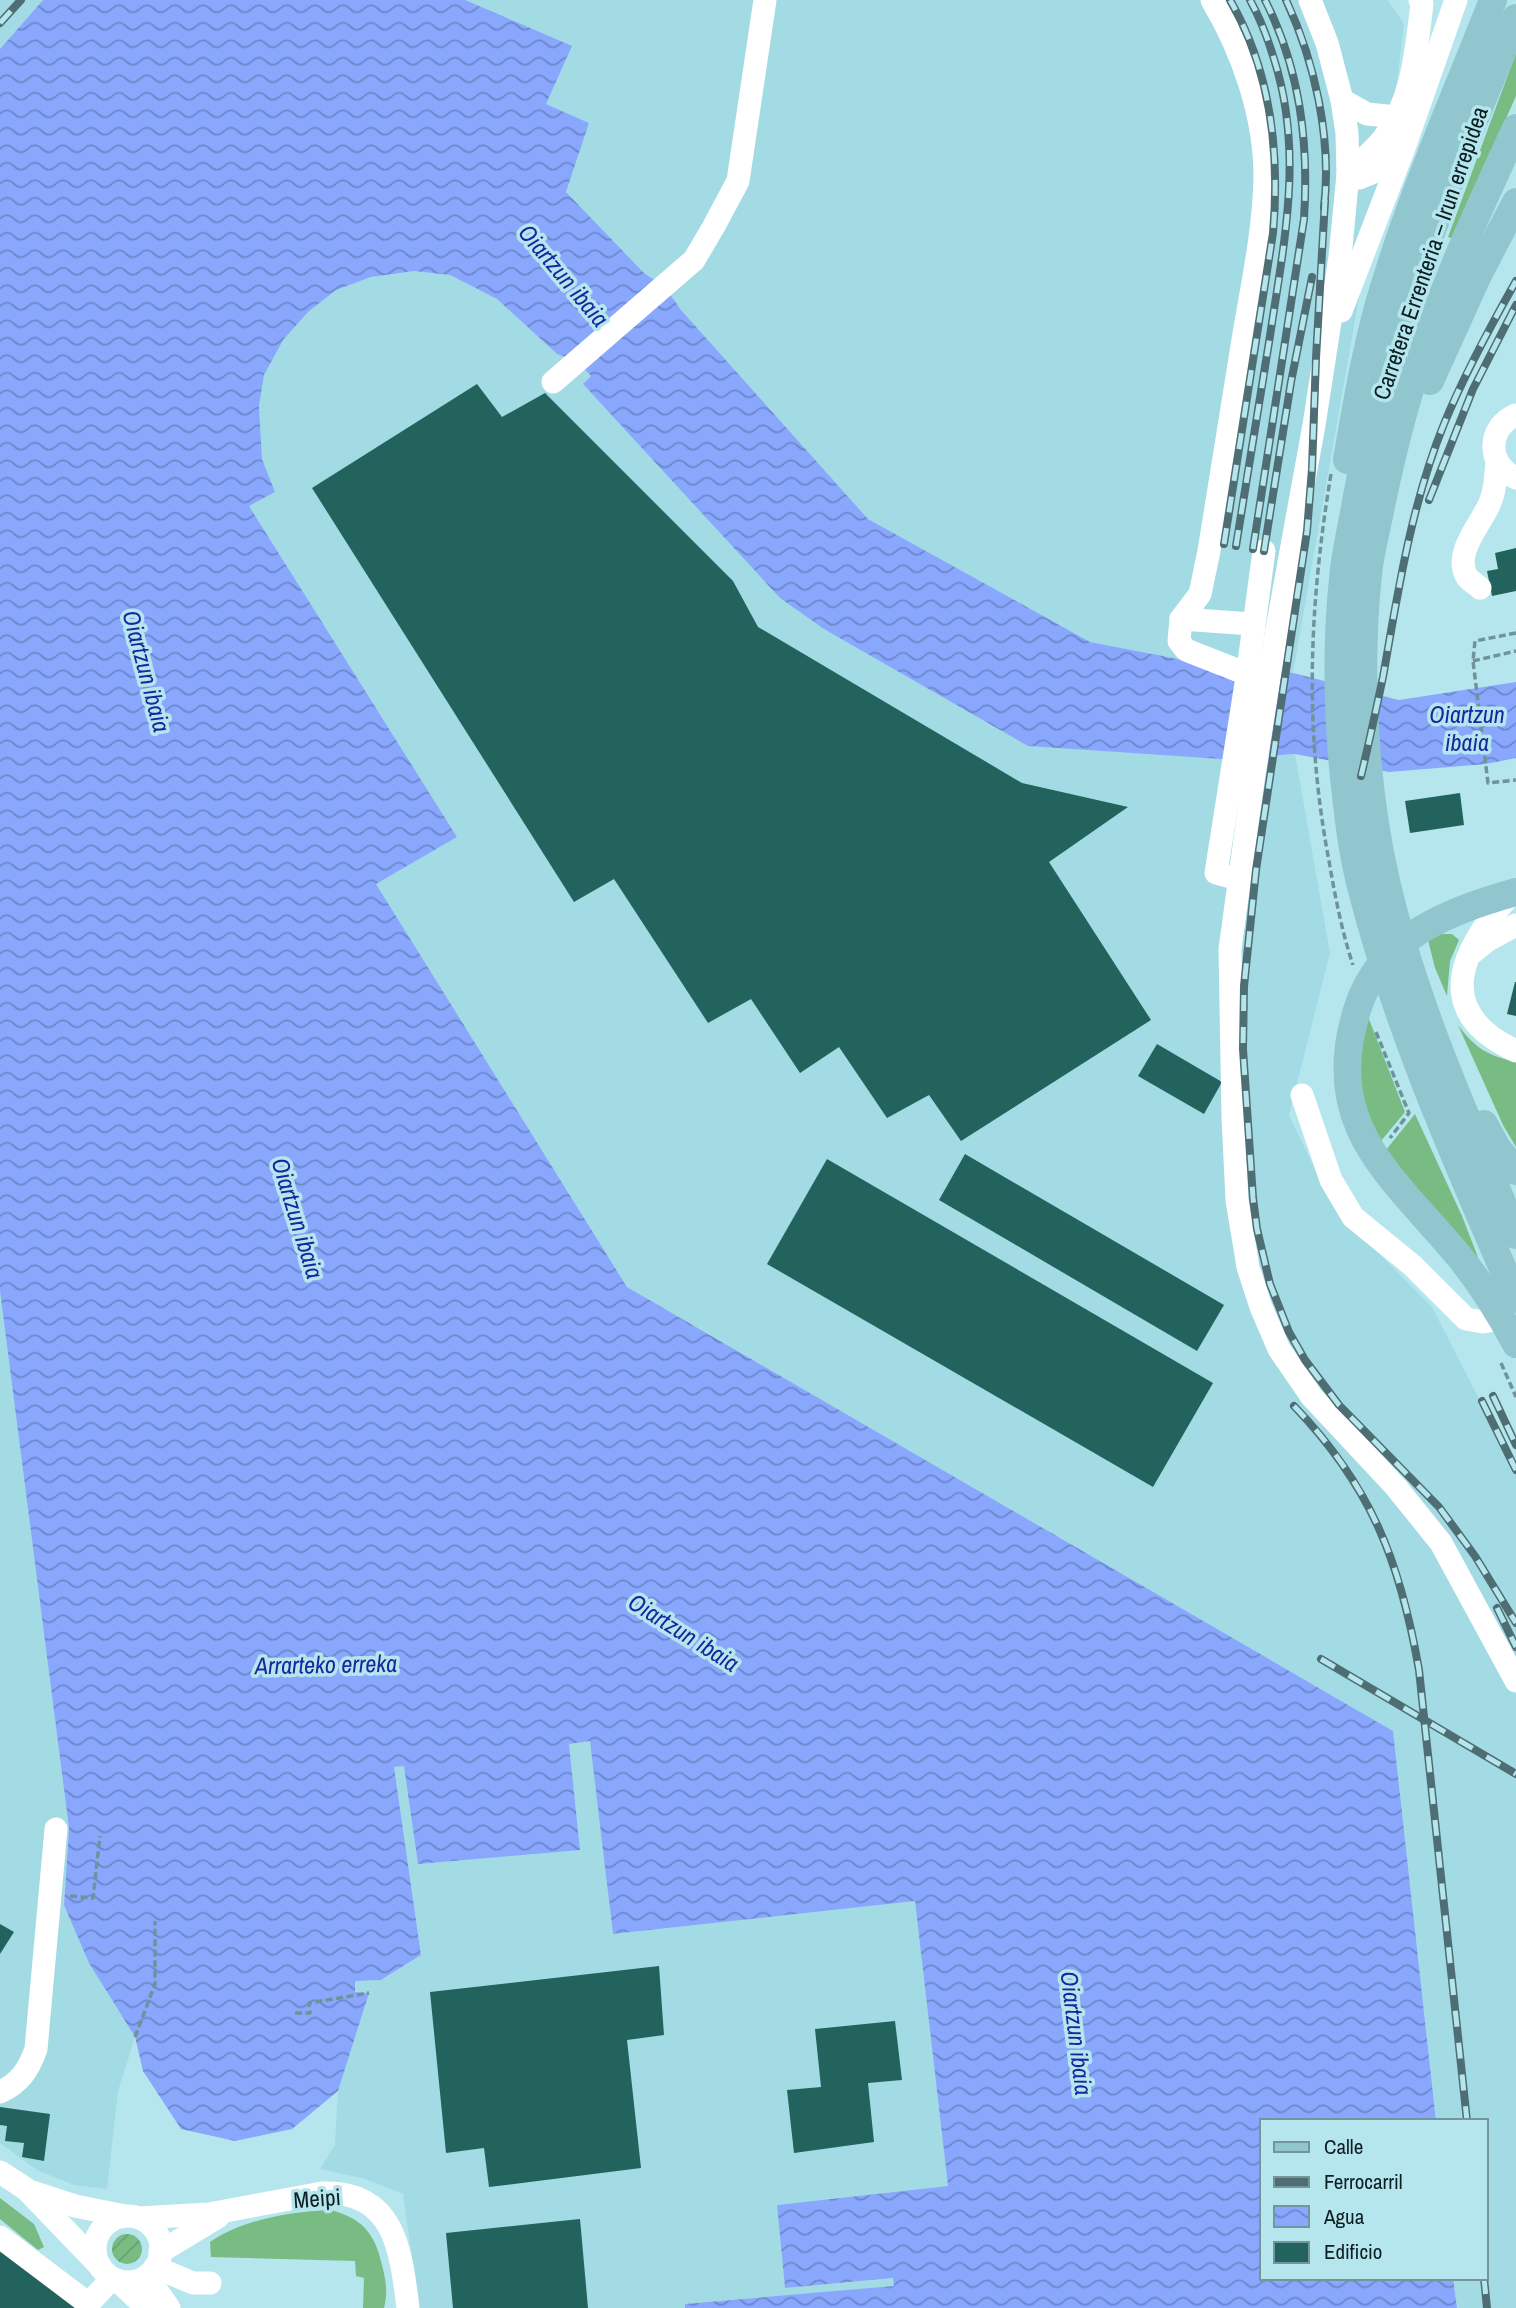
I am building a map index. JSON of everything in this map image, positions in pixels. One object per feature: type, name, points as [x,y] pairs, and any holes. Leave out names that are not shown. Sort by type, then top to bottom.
[{"type":"main road","points":[[1344,566],[1338,509],[1364,364],[1376,316],[1399,242],[1493,0]]},
{"type":"main road","name":"Carretera Errenteria – Irun errepidea","points":[[1352,626],[1344,566],[1363,464],[1390,359],[1466,141],[1516,18]]},
{"type":"main road","name":"Carretera Errenteria – Irun errepidea","points":[[1509,1309],[1388,983],[1361,888],[1350,831],[1339,723],[1352,626],[1368,570],[1388,469],[1413,380],[1453,268],[1516,128]]},
{"type":"main road","points":[[1388,469],[1477,277],[1516,202]]},
{"type":"main road","name":"Carretera Errenteria – Irun errepidea","points":[[1350,831],[1386,881],[1412,975],[1451,1079],[1516,1235]]},
{"type":"main road","points":[[1514,892],[1468,906],[1425,925],[1401,945],[1375,972],[1360,1000],[1350,1035],[1346,1063],[1348,1092],[1354,1116],[1366,1142],[1379,1163],[1483,1287],[1509,1309],[1516,1344]]},
{"type":"main road","points":[[1451,1079],[1504,1158],[1516,1171]]},
{"type":"street","points":[[553,382],[694,260],[738,181],[765,0]]},
{"type":"street","points":[[1212,0],[1239,53],[1252,92],[1261,134],[1265,176],[1258,246],[1209,551],[1200,594],[1181,619],[1180,641],[1186,650],[1247,676]]},
{"type":"street","points":[[1310,0],[1326,43],[1342,100],[1347,133],[1348,174],[1345,217],[1325,350],[1276,634],[1238,878],[1230,949],[1233,1118],[1241,1226],[1248,1267],[1279,1349],[1312,1397],[1396,1487],[1441,1543],[1516,1681]]},
{"type":"street","points":[[1325,350],[1404,148],[1456,0]]},
{"type":"street","points":[[1348,174],[1382,140],[1397,117],[1415,63],[1422,1]]},
{"type":"street","points":[[1342,100],[1367,114],[1397,117]]},
{"type":"street","points":[[1348,174],[1359,177],[1376,171],[1404,148]]},
{"type":"street","points":[[1480,588],[1467,577],[1464,563],[1467,545],[1490,505],[1516,480],[1503,470],[1493,451],[1497,430],[1514,412]]},
{"type":"street","points":[[1490,505],[1497,461]]},
{"type":"street","points":[[1238,878],[1216,873],[1264,551]]},
{"type":"street","points":[[1181,619],[1252,624]]},
{"type":"street","points":[[1514,892],[1485,925],[1466,960],[1461,981],[1468,1011],[1488,1034],[1516,1051]]},
{"type":"street","points":[[1466,960],[1488,940],[1516,925]]},
{"type":"street","points":[[1302,1095],[1331,1180],[1353,1217],[1413,1266],[1466,1319],[1483,1322],[1509,1309]]},
{"type":"street","points":[[0,2092],[22,2078],[36,2049],[56,1829]]},
{"type":"street","points":[[0,2172],[26,2189],[107,2277],[147,2308]]},
{"type":"street","name":"Meipi","points":[[26,2189],[75,2206],[132,2217],[185,2217],[233,2211],[322,2193],[341,2193],[359,2198],[382,2216],[397,2242],[403,2262],[408,2308]]},
{"type":"street","name":"Meipi","points":[[155,2264],[200,2226],[233,2211]]},
{"type":"street","points":[[107,2277],[96,2256],[98,2234],[105,2225],[132,2217],[155,2231],[160,2241],[153,2284],[169,2308]]},
{"type":"street","points":[[0,2237],[82,2299],[90,2302],[107,2277]]},
{"type":"street","points":[[107,2277],[134,2281],[155,2264]]},
{"type":"street","points":[[155,2264],[202,2283],[182,2290],[176,2298],[174,2308]]},
{"type":"path","points":[[1516,633],[1475,641],[1473,661],[1488,783],[1516,780]]},
{"type":"path","points":[[1473,661],[1516,651]]},
{"type":"path","points":[[1350,831],[1334,887],[1356,972]]},
{"type":"path","points":[[1373,1022],[1409,1113],[1385,1145]]},
{"type":"path","points":[[65,1895],[93,1898],[100,1836]]},
{"type":"path","points":[[135,2037],[155,1984],[155,1921]]},
{"type":"path","points":[[295,2013],[310,2013],[309,2003],[369,1993]]},
{"type":"shaded area","points":[[0,0],[43,0],[0,49]]},
{"type":"shaded area","points":[[465,0],[1388,0],[1404,24],[1397,82],[1293,673],[1235,670],[1090,642],[868,519],[681,310],[665,287],[644,273],[566,192],[589,123],[546,104]]},
{"type":"shaded area","points":[[414,271],[450,275],[497,299],[557,354],[577,361],[591,376],[584,384],[1028,746],[1221,759],[1295,754],[1330,953],[1289,1115],[1333,1207],[1432,1307],[1516,1471],[1516,2308],[1457,2308],[1453,2280],[1488,2280],[1488,2119],[1436,2119],[1393,1731],[627,1287],[376,884],[457,837],[249,506],[275,492],[262,459],[259,406],[264,375],[282,340],[308,312],[336,290],[371,277]]},
{"type":"shaded area","points":[[0,1291],[69,1828],[64,1905],[109,1996],[135,2037],[118,2091],[107,2189],[74,2185],[37,2170],[0,2143]]},
{"type":"shaded area","points":[[591,1741],[613,1934],[915,1901],[948,2186],[777,2205],[785,2288],[894,2278],[895,2287],[686,2304],[685,2308],[419,2308],[403,2194],[365,2179],[320,2169],[335,2145],[338,2091],[369,1993],[354,1992],[355,1981],[382,1980],[421,1955],[394,1767],[404,1766],[580,1850],[569,1743]]},
{"type":"green space","points":[[1516,53],[1516,96],[1453,239],[1448,237]]},
{"type":"green space","points":[[1438,934],[1452,934],[1459,940],[1450,961],[1447,996],[1435,968],[1428,940]]},
{"type":"green space","points":[[1367,1014],[1405,1112],[1381,1141],[1368,1119],[1358,1069]]},
{"type":"green space","points":[[1458,1025],[1483,1050],[1516,1062],[1516,1147],[1503,1125]]},
{"type":"green space","points":[[1415,1114],[1462,1216],[1484,1273],[1386,1150]]},
{"type":"green space","points":[[0,2198],[34,2224],[44,2247],[38,2250],[0,2219]]},
{"type":"green space","points":[[330,2210],[359,2222],[371,2236],[385,2276],[384,2308],[363,2308],[364,2278],[356,2276],[355,2261],[211,2257],[210,2242],[252,2222],[283,2215]]},
{"type":"green space","points":[[127,2234],[138,2238],[142,2249],[138,2260],[127,2264],[116,2260],[112,2249],[116,2238]]},
{"type":"water","points":[[43,0],[465,0],[572,46],[546,104],[589,123],[566,192],[644,273],[665,287],[681,310],[868,519],[1090,642],[1235,670],[1293,673],[1399,700],[1516,682],[1516,758],[1486,764],[1389,772],[1295,754],[1221,759],[1028,746],[824,629],[780,598],[583,384],[591,376],[577,361],[557,354],[497,299],[450,275],[414,271],[371,277],[336,290],[308,312],[283,340],[264,375],[259,406],[262,459],[275,492],[249,506],[457,837],[376,884],[627,1287],[1393,1731],[1436,2119],[1260,2119],[1260,2280],[1453,2280],[1457,2308],[685,2308],[685,2304],[894,2286],[893,2278],[785,2288],[777,2205],[948,2186],[915,1901],[613,1934],[590,1741],[569,1744],[580,1850],[418,1864],[404,1766],[394,1767],[421,1955],[381,1980],[355,1981],[355,1992],[369,1993],[338,2091],[292,2129],[235,2141],[181,2129],[143,2071],[135,2037],[89,1963],[64,1905],[69,1828],[0,1291],[0,49]]},
{"type":"building","points":[[477,384],[502,417],[545,393],[733,581],[758,627],[1022,783],[1128,807],[1049,862],[1151,1020],[961,1141],[929,1095],[887,1118],[839,1047],[800,1073],[751,999],[708,1023],[614,879],[574,902],[312,488]]},
{"type":"building","points":[[1516,548],[1516,591],[1492,596],[1487,571],[1498,569],[1495,553]]},
{"type":"building","points":[[1460,793],[1464,825],[1410,833],[1405,801]]},
{"type":"building","points":[[1516,982],[1516,1016],[1507,1014]]},
{"type":"building","points":[[1157,1044],[1222,1082],[1204,1114],[1138,1076]]},
{"type":"building","points":[[965,1154],[1224,1305],[1197,1351],[939,1200]]},
{"type":"building","points":[[827,1159],[1213,1383],[1153,1487],[767,1264]]},
{"type":"building","points":[[0,1924],[14,1932],[0,1954]]},
{"type":"building","points":[[659,1966],[664,2035],[627,2040],[641,2168],[489,2187],[484,2148],[446,2153],[430,1992]]},
{"type":"building","points":[[895,2021],[902,2080],[868,2083],[874,2142],[794,2153],[787,2090],[821,2087],[815,2029]]},
{"type":"building","points":[[0,2107],[50,2114],[44,2161],[22,2157],[24,2143],[5,2141],[7,2126],[0,2125]]},
{"type":"building","points":[[580,2219],[588,2308],[453,2308],[446,2233]]},
{"type":"building","points":[[0,2247],[86,2308],[0,2308]]},
{"type":"railway","points":[[0,23],[21,0]]},
{"type":"railway","points":[[1224,544],[1273,233],[1275,203],[1270,113],[1255,55],[1230,0]]},
{"type":"railway","points":[[1236,546],[1281,266],[1290,163],[1283,94],[1269,44],[1250,0]]},
{"type":"railway","points":[[1253,549],[1304,219],[1305,190],[1300,106],[1287,52],[1265,0]]},
{"type":"railway","points":[[1286,0],[1305,49],[1319,101],[1326,155],[1324,208]]},
{"type":"railway","points":[[1325,200],[1307,531],[1256,870],[1244,986],[1243,1049],[1257,1229],[1270,1284],[1289,1332],[1305,1360],[1339,1405],[1439,1507],[1475,1556],[1516,1623]]},
{"type":"railway","points":[[1264,551],[1291,382],[1312,277]]},
{"type":"railway","points":[[1361,776],[1407,549],[1423,486],[1460,387],[1516,281]]},
{"type":"railway","points":[[1429,500],[1473,389],[1516,305]]},
{"type":"railway","points":[[1493,1396],[1516,1445]]},
{"type":"railway","points":[[1482,1401],[1516,1470]]},
{"type":"railway","points":[[1294,1406],[1321,1436],[1362,1496],[1391,1560],[1411,1631],[1419,1670],[1467,2119]]},
{"type":"railway","points":[[1497,1608],[1516,1647]]},
{"type":"railway","points":[[1321,1659],[1516,1774]]},
{"type":"railway","points":[[1484,2280],[1487,2308]]},
{"type":"water label","name":"Oiartzun ibaia","points":[[564,275]]},
{"type":"water label","name":"Oiartzun ibaia","points":[[147,671]]},
{"type":"water label","name":"Oiartzun ibaia","points":[[1467,728]]},
{"type":"water label","name":"Oiartzun ibaia","points":[[298,1218]]},
{"type":"water label","name":"Oiartzun ibaia","points":[[684,1632]]},
{"type":"water label","name":"Arrarteko erreka","points":[[326,1664]]},
{"type":"water label","name":"Oiartzun ibaia","points":[[1077,2033]]}]
